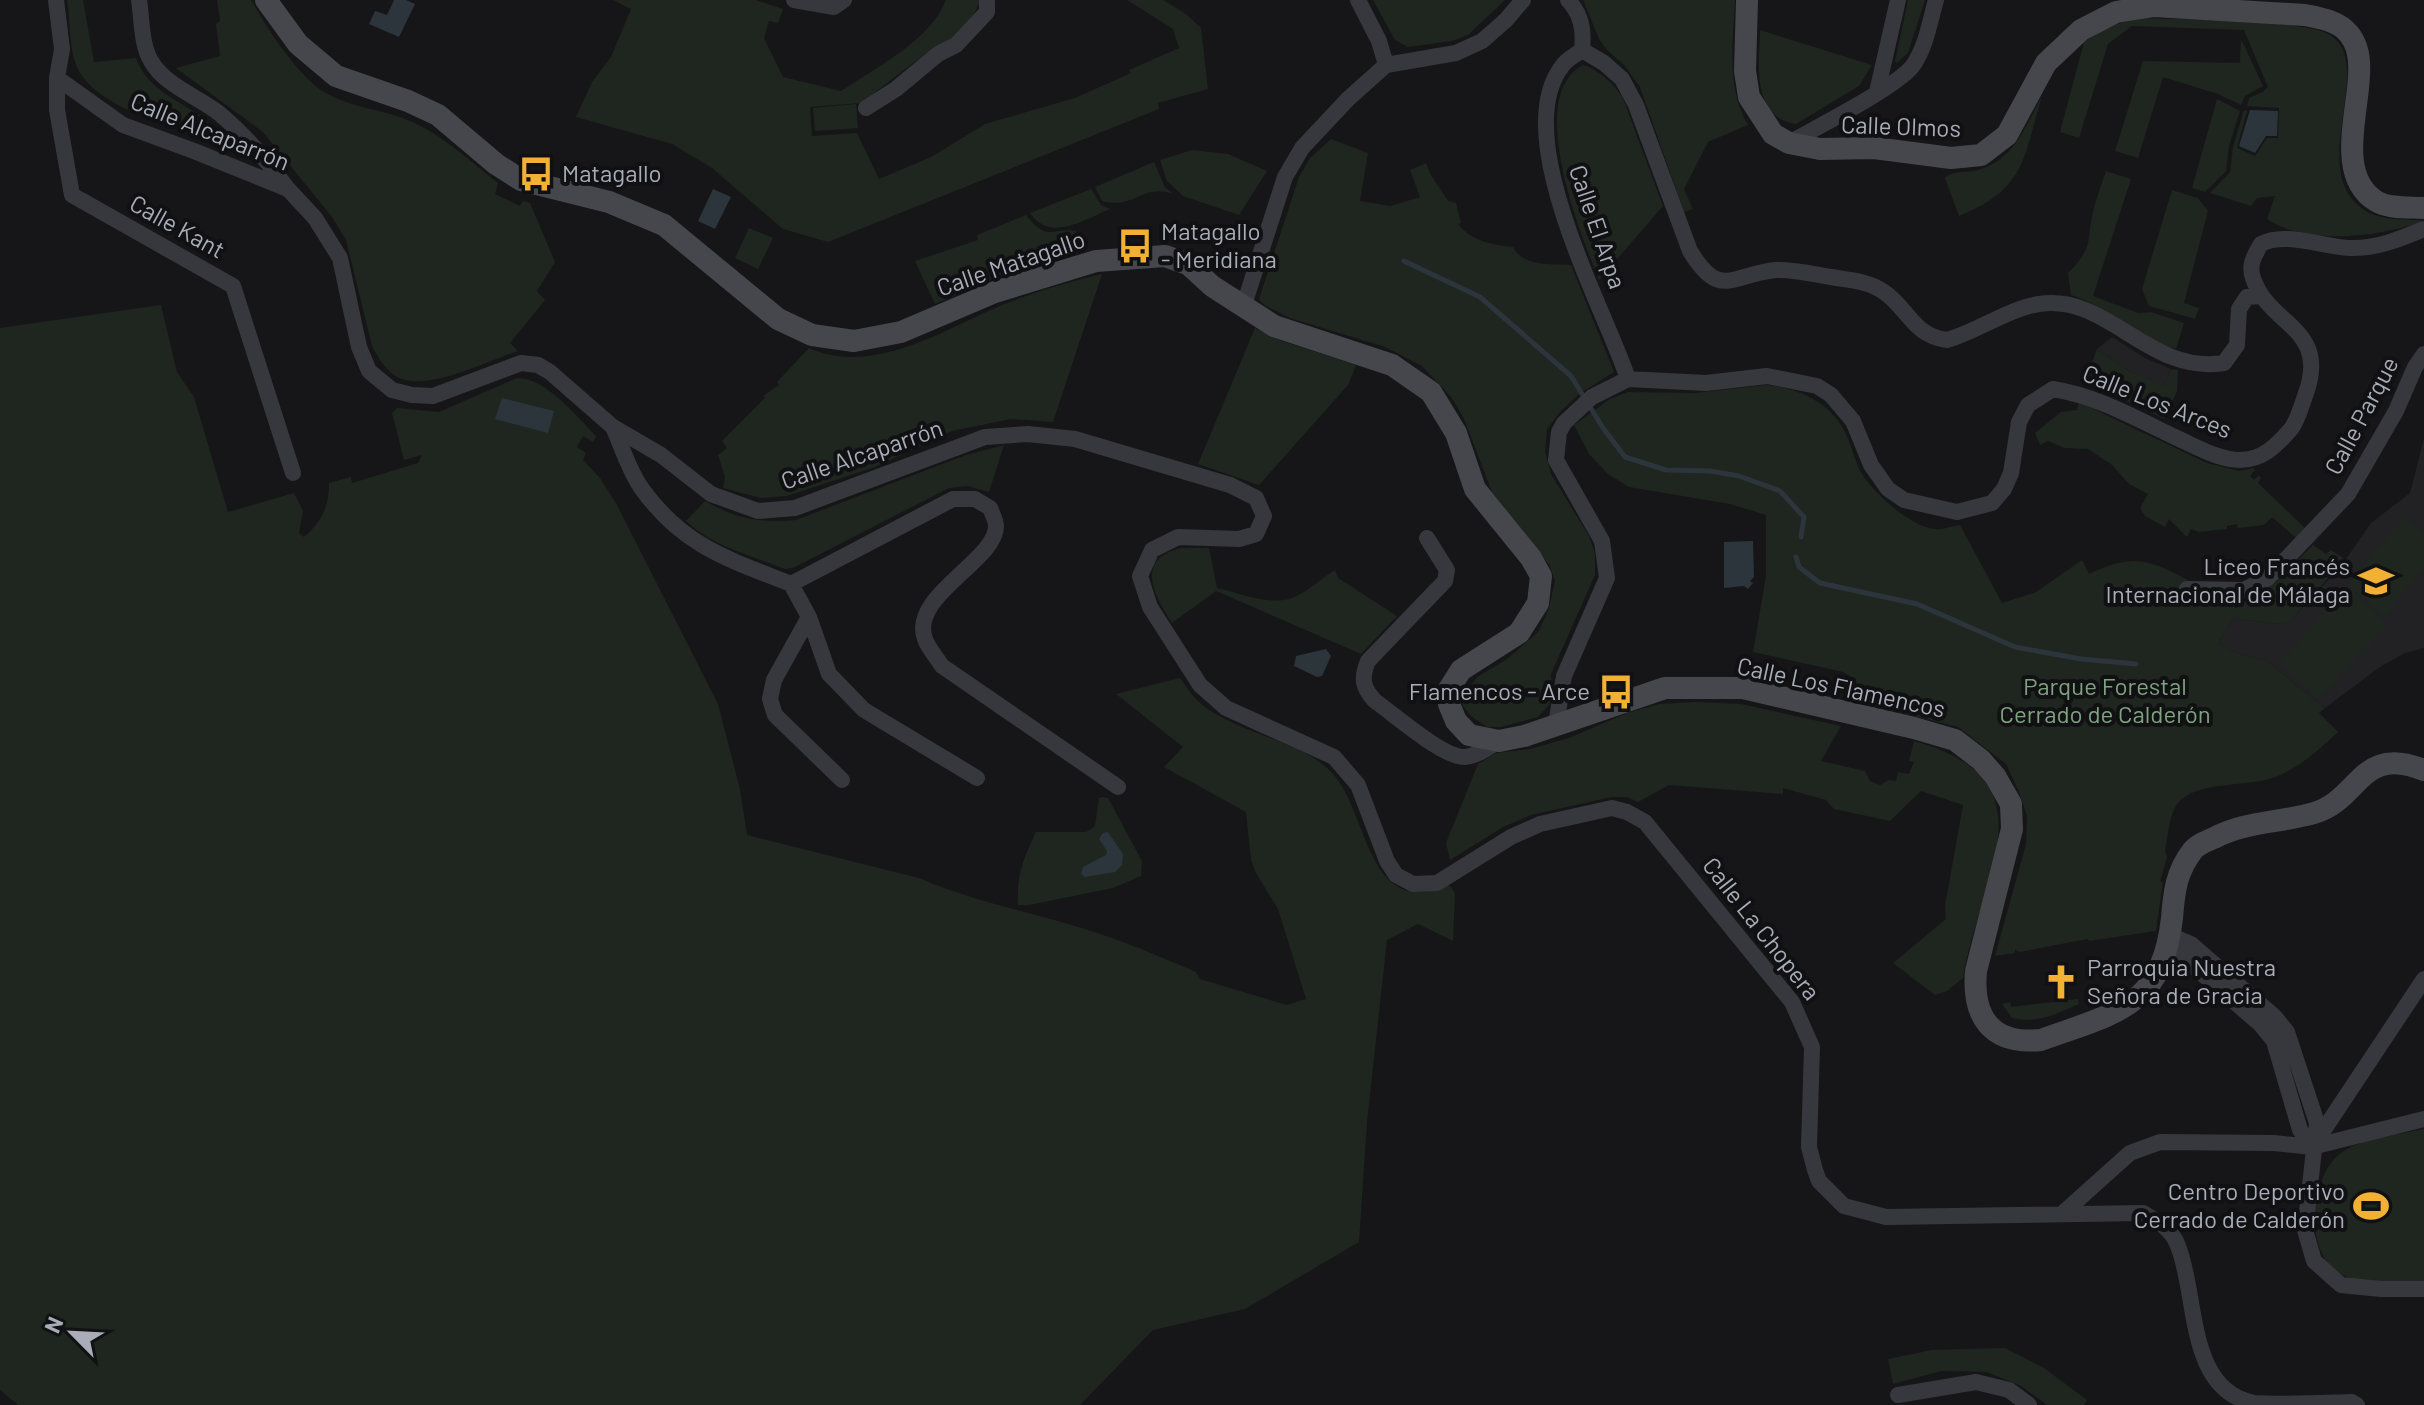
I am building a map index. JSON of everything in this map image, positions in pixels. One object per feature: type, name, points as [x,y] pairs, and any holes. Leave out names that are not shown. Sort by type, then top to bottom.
[{"type":"street","points":[[56,0],[62,49],[57,78]]},
{"type":"street","points":[[139,0],[151,62],[172,83],[219,113],[241,133],[262,154],[288,189]]},
{"type":"street","name":"Calle Matagallo","points":[[266,0],[298,44],[336,76],[438,115],[496,164],[521,180],[609,202],[664,225],[778,319],[812,335],[854,341],[901,332],[995,292],[1096,261],[1165,256],[1188,264],[1243,308],[1288,332],[1392,365],[1431,392],[1456,433],[1475,489],[1531,558],[1541,576],[1538,603],[1519,633],[1461,670],[1449,689],[1449,704],[1456,721],[1469,735],[1499,741]]},
{"type":"street","points":[[794,0],[834,7],[844,0]]},
{"type":"street","points":[[866,108],[896,89],[938,54],[956,45],[987,12],[987,0]]},
{"type":"street","points":[[1358,0],[1379,41],[1386,65]]},
{"type":"street","points":[[1243,308],[1285,177],[1302,148],[1348,99],[1386,65],[1456,53],[1482,41],[1523,0]]},
{"type":"street","points":[[1568,0],[1576,8],[1584,31],[1582,50],[1622,79],[1636,105],[1690,251],[1703,272],[1725,281],[1777,270],[1866,283],[1886,292],[1912,323],[1936,338],[1947,340],[2039,304],[2069,304],[2101,317],[2157,352],[2208,366],[2224,363],[2237,345],[2239,309],[2247,297],[2261,296],[2252,275],[2251,260],[2261,244],[2270,239],[2352,248],[2388,243],[2424,229]]},
{"type":"street","points":[[1747,0],[1745,71],[1749,97],[1773,134],[1789,143],[1877,92],[1913,66],[1936,0]]},
{"type":"street","points":[[1877,92],[1898,0]]},
{"type":"street","name":"Calle Olmos","points":[[1789,143],[1830,150],[1874,148],[1951,158],[1981,155],[2007,135],[2046,63],[2081,30],[2116,12],[2154,6],[2305,15],[2329,20],[2349,34],[2360,57],[2352,159],[2357,184],[2377,202],[2424,208]]},
{"type":"street","name":"Calle El Arpa","points":[[1582,50],[1563,64],[1552,85],[1547,107],[1548,145],[1560,204],[1623,381]]},
{"type":"street","name":"Calle Alcaparrón","points":[[57,78],[123,125],[288,189],[315,218],[340,258],[359,347],[369,371],[392,390],[433,396],[521,363],[538,365],[613,427],[661,455],[711,494],[758,511],[795,508],[985,437],[1010,434],[1075,439],[1230,485],[1256,498],[1264,516],[1256,534],[1239,539],[1178,537],[1152,550],[1140,576],[1150,607],[1200,685],[1226,708],[1334,757],[1347,770],[1358,785],[1387,861],[1396,875],[1413,884]]},
{"type":"street","name":"Calle Kant","points":[[57,78],[57,110],[72,195],[233,286],[293,473]]},
{"type":"street","name":"Calle Los Arces","points":[[1623,381],[1706,383],[1767,376],[1817,386],[1831,395],[1853,421],[1871,465],[1888,489],[1904,500],[1957,512],[1992,503],[2004,489],[2011,473],[2019,422],[2028,405],[2053,389],[2082,393],[2207,451],[2234,459],[2246,460],[2273,450],[2295,424],[2312,379],[2312,357],[2300,332],[2261,296]]},
{"type":"street","name":"Calle Parque","points":[[2187,589],[2244,590],[2268,578],[2348,494],[2396,411],[2424,354]]},
{"type":"street","points":[[1556,724],[1564,676],[1607,578],[1602,541],[1556,460],[1559,432],[1569,416],[1592,397],[1623,381]]},
{"type":"street","points":[[613,427],[640,487],[673,526],[702,547],[791,584],[809,617],[829,674],[864,710],[977,778]]},
{"type":"street","points":[[791,584],[953,499],[975,499],[990,508],[996,526],[991,542],[932,603],[924,622],[924,639],[942,666],[1118,787]]},
{"type":"street","points":[[1427,538],[1447,570],[1445,581],[1368,661],[1362,676],[1366,691],[1375,701],[1444,751],[1464,758],[1499,741]]},
{"type":"street","points":[[809,617],[774,680],[770,699],[775,715],[842,780]]},
{"type":"street","name":"Calle Los Flamencos","points":[[1499,741],[1524,736],[1665,688],[1743,688],[1955,740],[1981,760],[1995,776],[2011,804],[2012,829],[1974,989],[1984,1022],[2004,1037],[2026,1041],[2041,1040],[2132,1004],[2153,983],[2164,960],[2170,935],[2176,878],[2195,847],[2233,828],[2315,813],[2331,805],[2371,770],[2390,762],[2409,764],[2424,770]]},
{"type":"street","name":"Calle La Chopera","points":[[1413,884],[1437,883],[1511,837],[1540,824],[1612,808],[1627,812],[1645,822],[1656,834],[1792,1002],[1812,1047],[1809,1147],[1819,1181],[1844,1206],[1886,1217],[2143,1213],[2163,1224],[2178,1244],[2203,1360],[2223,1388],[2251,1403],[2352,1402],[2357,1405]]},
{"type":"street","points":[[2170,935],[2183,957],[2260,1024],[2274,1041],[2300,1130],[2312,1147]]},
{"type":"street","points":[[2424,979],[2312,1147],[2305,1230],[2314,1261],[2341,1285],[2424,1289]]},
{"type":"street","points":[[2063,1213],[2130,1153],[2160,1142],[2274,1143],[2312,1147],[2424,1119]]},
{"type":"street","points":[[1898,1395],[1976,1382],[2009,1390],[2029,1405]]},
{"type":"shaded area","points":[[394,0],[415,4],[399,37],[369,24],[375,11],[387,15]]},
{"type":"shaded area","points":[[2250,110],[2278,111],[2277,136],[2266,136],[2255,153],[2239,146]]},
{"type":"shaded area","points":[[713,189],[731,197],[715,229],[698,221]]},
{"type":"shaded area","points":[[2112,337],[2145,358],[2171,369],[2164,387],[2124,368],[2097,349]]},
{"type":"shaded area","points":[[502,398],[554,411],[548,433],[495,419]]},
{"type":"shaded area","name":"Liceo Francés Internacional de Málaga","points":[[2424,438],[2424,648],[2405,653],[2380,667],[2325,708],[2267,661],[2236,653],[2218,644],[2233,618],[2276,624],[2294,617],[2341,566],[2371,523],[2410,493]]},
{"type":"shaded area","points":[[1753,541],[1754,577],[1750,581],[1753,583],[1748,589],[1744,586],[1724,588],[1724,542]]},
{"type":"shaded area","points":[[1326,649],[1331,656],[1322,676],[1317,677],[1294,666],[1296,656]]},
{"type":"shaded area","points":[[1108,832],[1123,854],[1122,865],[1115,872],[1085,877],[1081,874],[1083,867],[1106,855],[1107,851],[1099,839]]},
{"type":"green space","points":[[67,0],[83,0],[94,62],[136,58],[156,87],[205,119],[252,161],[201,137],[129,110],[96,90],[83,77],[75,62]]},
{"type":"green space","points":[[217,0],[251,0],[293,63],[324,92],[424,128],[498,183],[495,194],[520,206],[523,201],[530,203],[555,262],[537,291],[545,300],[510,343],[518,351],[456,374],[423,381],[408,381],[385,367],[372,346],[346,240],[332,217],[263,132],[176,68],[220,56]]},
{"type":"green space","points":[[613,0],[756,0],[783,9],[778,23],[769,21],[764,38],[783,77],[841,91],[915,40],[928,28],[946,0],[981,0],[972,18],[952,40],[934,47],[861,103],[810,107],[812,136],[857,133],[879,179],[931,157],[985,124],[1075,98],[1179,48],[1173,29],[1127,0],[1163,0],[1201,28],[1208,89],[1158,103],[1159,109],[828,242],[783,229],[712,168],[672,144],[576,117],[592,82],[611,57],[631,9]]},
{"type":"green space","points":[[1373,0],[1505,0],[1468,35],[1452,41],[1408,47],[1395,40]]},
{"type":"green space","points":[[1583,0],[1735,0],[1734,80],[1736,96],[1748,125],[1708,142],[1684,189],[1693,209],[1684,212],[1640,87],[1599,39]]},
{"type":"green space","points":[[1908,0],[1925,0],[1908,53],[1897,63],[1895,61]]},
{"type":"green space","points":[[2141,18],[2269,23],[2330,35],[2343,50],[2347,70],[2340,147],[2341,172],[2348,194],[2373,214],[2424,221],[2366,235],[2323,236],[2302,233],[2267,219],[2275,196],[2257,198],[2251,206],[2210,193],[2230,172],[2233,147],[2244,110],[2247,111],[2237,148],[2255,156],[2267,138],[2278,138],[2279,108],[2247,106],[2249,98],[2268,87],[2244,30],[2132,26],[2108,44],[2079,138],[2060,132],[2084,42],[2111,26]]},
{"type":"green space","points":[[1760,30],[1872,65],[1859,86],[1796,124],[1781,120],[1771,111],[1761,87]]},
{"type":"green space","points":[[2241,39],[2263,86],[2245,96],[2241,105],[2218,94],[2163,77],[2138,158],[2115,151],[2143,61],[2240,63]]},
{"type":"green space","points":[[1583,65],[1606,78],[1623,98],[1663,206],[1599,280],[1570,200],[1557,135],[1558,105],[1566,81]]},
{"type":"green space","points":[[2042,96],[2025,155],[2010,183],[1981,206],[1959,216],[1945,178],[1981,169],[2002,157],[2025,129]]},
{"type":"green space","points":[[2217,99],[2240,111],[2229,146],[2226,171],[2205,192],[2192,188]]},
{"type":"green space","points":[[856,104],[858,128],[815,131],[813,108]]},
{"type":"green space","points":[[1331,139],[1368,153],[1360,201],[1390,206],[1420,197],[1410,170],[1426,163],[1448,201],[1456,203],[1461,223],[1458,224],[1463,230],[1490,243],[1513,247],[1531,261],[1571,265],[1614,372],[1579,394],[1547,429],[1545,451],[1551,474],[1589,536],[1595,554],[1595,575],[1551,674],[1553,695],[1549,705],[1538,717],[1501,727],[1487,727],[1463,706],[1463,697],[1477,677],[1507,659],[1538,632],[1548,611],[1555,581],[1550,566],[1492,492],[1464,419],[1452,398],[1422,366],[1385,347],[1290,318],[1264,305],[1259,299],[1299,177],[1310,158]]},
{"type":"green space","points":[[1192,150],[1228,154],[1267,171],[1239,215],[1183,196],[1167,181],[1160,160]]},
{"type":"green space","points":[[1154,162],[1165,187],[1173,194],[1153,192],[1123,202],[1102,201],[1095,187]]},
{"type":"green space","points":[[2106,171],[2131,179],[2093,296],[2138,313],[2151,312],[2184,323],[2176,349],[2149,338],[2098,307],[2071,295],[2068,273],[2086,249],[2091,219]]},
{"type":"green space","points":[[1091,189],[1101,205],[1110,209],[1057,228],[1038,222],[1030,213]]},
{"type":"green space","points":[[2172,190],[2198,198],[2208,211],[2184,303],[2199,308],[2195,319],[2149,306],[2142,289]]},
{"type":"green space","points":[[1026,215],[1045,231],[1076,231],[1084,251],[1024,265],[935,304],[915,261],[978,240],[977,235]]},
{"type":"green space","points":[[749,228],[773,238],[758,269],[735,258]]},
{"type":"green space","points":[[1102,274],[1053,422],[1011,419],[952,431],[875,467],[787,496],[761,498],[723,488],[725,477],[718,455],[727,448],[722,441],[765,398],[763,396],[779,385],[777,382],[809,348],[833,355],[858,357],[883,353],[933,337],[1002,305]]},
{"type":"green space","points":[[161,305],[177,372],[194,397],[228,512],[294,493],[303,511],[299,533],[304,537],[323,513],[329,483],[351,477],[352,483],[418,463],[422,455],[404,460],[392,413],[397,408],[439,412],[517,378],[528,379],[560,399],[596,436],[593,442],[583,436],[577,447],[586,453],[583,460],[600,478],[617,505],[718,704],[740,789],[747,835],[919,878],[964,895],[1080,928],[1196,972],[1200,979],[1287,1005],[1306,999],[1278,909],[1251,860],[1246,812],[1164,767],[1183,747],[1116,694],[1180,678],[1196,700],[1214,713],[1321,763],[1346,793],[1374,859],[1386,877],[1402,889],[1422,892],[1449,884],[1455,894],[1453,941],[1418,924],[1387,940],[1367,1122],[1359,1242],[1245,1309],[1153,1330],[1080,1405],[18,1405],[0,1390],[0,328]]},
{"type":"green space","points":[[1255,328],[1282,341],[1356,365],[1348,385],[1259,485],[1198,464]]},
{"type":"green space","points":[[2097,349],[2124,368],[2164,386],[2171,369],[2178,370],[2177,391],[2164,419],[2085,381]]},
{"type":"green space","name":"Parque Forestal Cerrado de Calderón","points":[[1765,385],[1799,392],[1828,410],[1843,428],[1862,474],[1884,499],[1905,516],[1935,529],[1960,525],[2002,603],[2036,592],[2082,560],[2089,574],[2117,563],[2139,561],[2162,567],[2215,595],[2235,598],[2235,608],[2239,607],[2239,602],[2252,600],[2251,594],[2275,583],[2313,545],[2326,554],[2331,550],[2345,559],[2287,622],[2276,624],[2233,618],[2218,644],[2236,653],[2267,661],[2325,708],[2319,713],[2338,732],[2308,758],[2282,774],[2262,781],[2197,791],[2178,803],[2168,833],[2156,931],[2019,952],[2015,949],[2015,953],[1995,956],[2026,844],[2027,816],[2006,764],[1958,727],[1850,700],[1852,677],[1843,672],[1753,652],[1766,576],[1766,515],[1730,504],[1629,487],[1608,474],[1589,454],[1574,425],[1610,399],[1628,392],[1695,393]]},
{"type":"green space","points":[[2079,402],[2207,463],[2239,471],[2253,468],[2255,470],[2250,476],[2254,480],[2259,475],[2258,483],[2305,528],[2296,538],[2272,517],[2264,525],[2238,528],[2237,524],[2227,526],[2227,529],[2199,532],[2191,529],[2187,537],[2169,519],[2165,527],[2145,516],[2140,508],[2148,494],[2129,484],[2112,465],[2088,449],[2065,448],[2048,441],[2040,445],[2035,433],[2061,412],[2077,410]]},
{"type":"green space","points":[[1004,445],[989,492],[968,486],[949,488],[793,568],[785,569],[733,550],[696,530],[686,521],[705,501],[749,518],[796,520],[966,455]]},
{"type":"green space","points":[[2404,516],[2424,533],[2424,569],[2385,616],[2347,585]]},
{"type":"green space","points":[[1181,548],[1209,548],[1217,588],[1264,600],[1283,600],[1303,593],[1335,570],[1338,578],[1397,616],[1361,654],[1216,591],[1172,623],[1155,590],[1153,570],[1157,561]]},
{"type":"green space","points":[[2348,587],[2388,625],[2318,699],[2279,662]]},
{"type":"green space","points":[[1659,704],[1741,704],[1841,726],[1821,761],[1865,771],[1870,781],[1880,785],[1889,780],[1896,781],[1898,772],[1909,774],[1914,762],[1909,761],[1914,741],[1958,758],[1985,781],[1997,808],[1998,838],[1963,978],[1947,991],[1935,995],[1893,963],[1946,919],[1945,906],[1963,805],[1921,791],[1890,821],[1834,809],[1826,800],[1783,788],[1783,794],[1669,785],[1638,802],[1627,797],[1612,797],[1531,815],[1503,827],[1450,860],[1446,843],[1478,764],[1496,753],[1530,749],[1569,738],[1627,713]]},
{"type":"green space","points":[[1099,798],[1108,798],[1142,861],[1141,876],[1113,888],[1018,905],[1022,867],[1036,832],[1086,832],[1095,826]]},
{"type":"green space","points":[[2078,999],[2079,1004],[2030,1020],[2012,1018],[2002,1004],[2010,1002],[2011,1007]]},
{"type":"green space","name":"Centro Deportivo Cerrado de Calderón","points":[[2424,1129],[2424,1281],[2369,1282],[2339,1273],[2327,1263],[2316,1232],[2317,1195],[2331,1164],[2341,1153],[2360,1143]]},
{"type":"green space","points":[[2005,1348],[2044,1368],[2087,1400],[2084,1405],[2047,1405],[2021,1386],[1987,1372],[1941,1371],[1893,1384],[1888,1359],[1932,1350]]},
{"type":"waterway","points":[[1404,261],[1480,297],[1571,376],[1625,457],[1666,470],[1710,471],[1739,476],[1780,491],[1804,517],[1801,537]]},
{"type":"waterway","points":[[1796,557],[1799,567],[1820,583],[1917,604],[2015,647],[2081,659],[2136,664]]},
{"type":"place","name":"Matagallo","points":[[536,174]]},
{"type":"place","name":"Matagallo - Meridiana","points":[[1135,246]]},
{"type":"place","name":"Liceo Francés Internacional de Málaga","points":[[2376,581]]},
{"type":"place","name":"Flamencos - Arce","points":[[1616,692]]},
{"type":"place","name":"Parroquia Nuestra Señora de Gracia","points":[[2061,982]]},
{"type":"place","name":"Centro Deportivo Cerrado de Calderón","points":[[2371,1206]]}]
